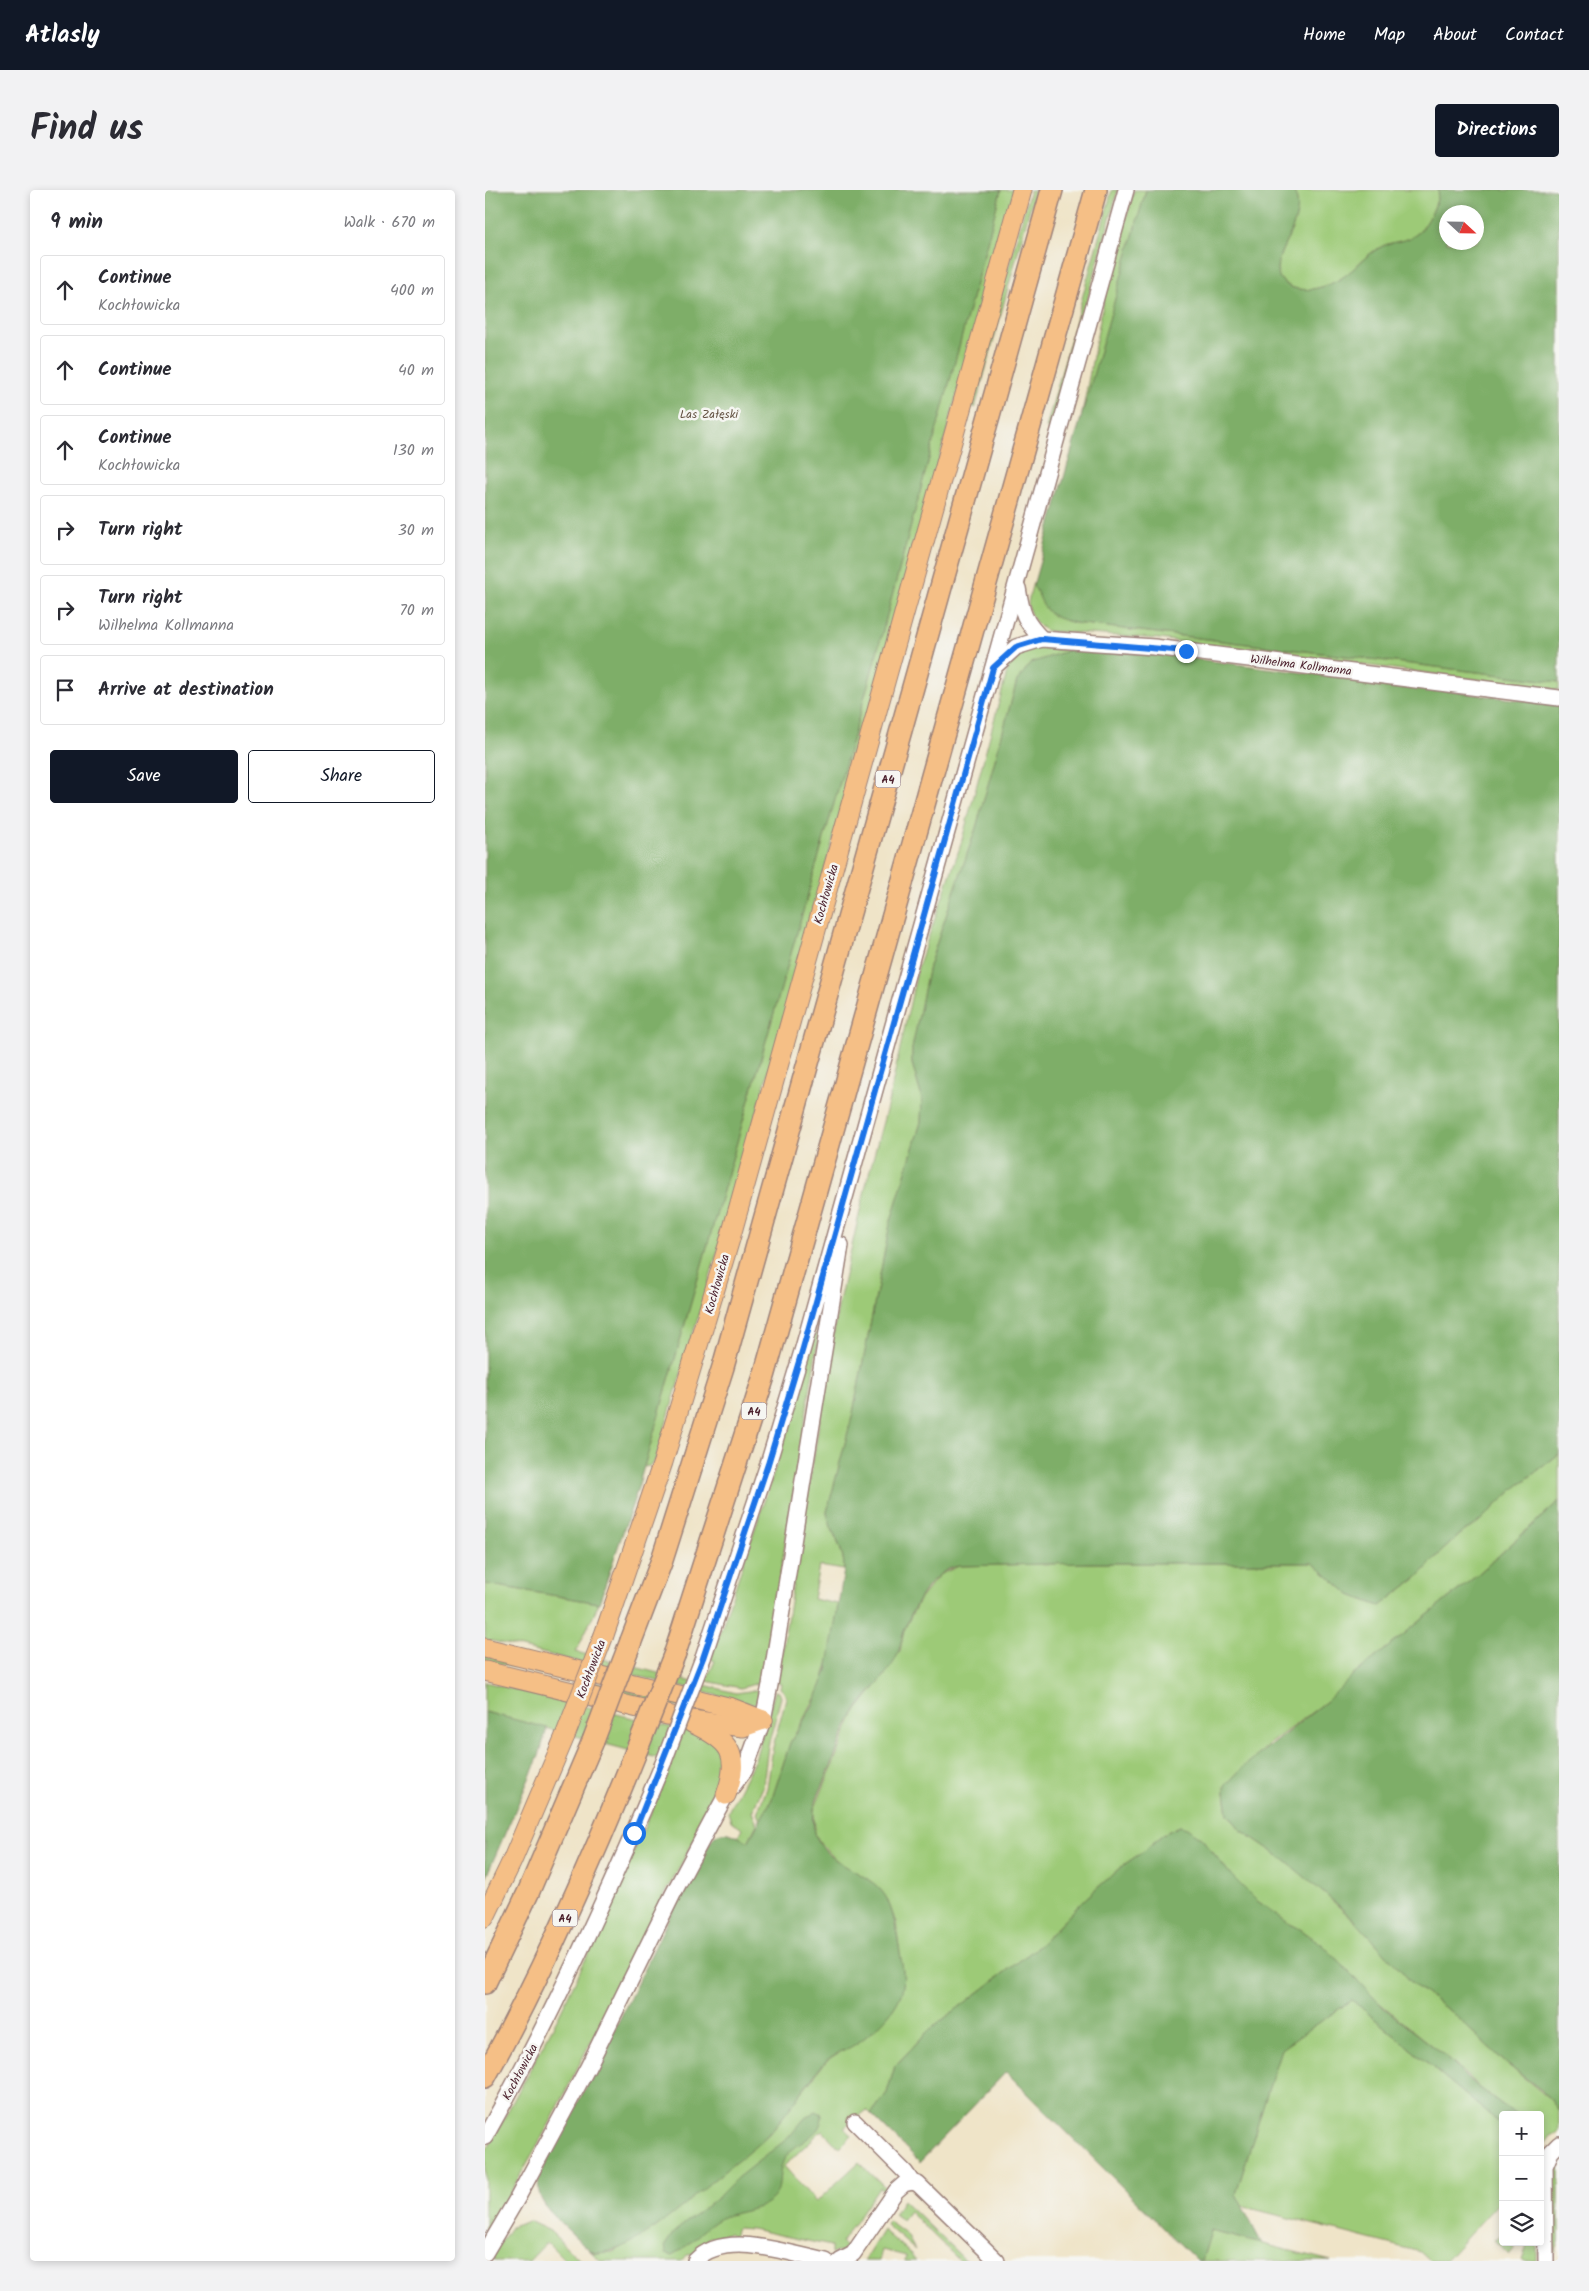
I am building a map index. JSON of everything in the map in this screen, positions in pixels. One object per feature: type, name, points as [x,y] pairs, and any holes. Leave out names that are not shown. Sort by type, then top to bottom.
[{"type":"highway","name":"A4","points":[[485,1983],[528,1893],[593,1742],[662,1560],[723,1367],[1052,190]]},
{"type":"highway","name":"A4","points":[[485,2077],[562,1923],[601,1839],[675,1653],[733,1479],[771,1355],[1096,190]]},
{"type":"main road","name":"Kochłowicka","points":[[485,1917],[512,1861],[565,1736],[604,1635],[663,1462],[701,1339],[1022,190]]},
{"type":"main road","points":[[485,1648],[732,1708],[763,1720]]},
{"type":"main road","points":[[485,1671],[684,1719],[743,1727],[763,1720]]},
{"type":"main road","points":[[684,1719],[710,1731],[727,1745],[734,1763],[732,1778],[726,1795]]},
{"type":"main road","points":[[485,1898],[512,1861]]},
{"type":"street","points":[[993,668],[1126,190]]},
{"type":"street","points":[[993,668],[1016,647],[1042,639],[1026,622],[1021,610],[1017,582]]},
{"type":"street","name":"Wilhelma Kollmanna","points":[[1042,639],[1162,648],[1559,698]]},
{"type":"street","name":"Kochłowicka","points":[[485,2137],[536,2041],[596,1919],[663,1762],[703,1658],[768,1464],[853,1172],[993,668]]},
{"type":"street","points":[[485,2253],[518,2197],[588,2068],[673,1894],[726,1795],[745,1770],[763,1720],[853,1172]]},
{"type":"street","points":[[855,2122],[905,2172],[911,2182]]},
{"type":"street","points":[[1546,2261],[1545,2166],[1551,2152],[1559,2144]]},
{"type":"street","points":[[840,2261],[853,2254],[895,2191],[904,2184],[911,2182],[918,2184],[997,2261]]},
{"type":"street","points":[[695,2261],[713,2249],[738,2245],[826,2261]]},
{"type":"green space","name":"Las Załęski","points":[[485,190],[1001,190],[873,667],[637,1491],[599,1603],[485,1584]]},
{"type":"green space","points":[[1001,190],[1014,190],[725,1227],[655,1461],[649,1466],[644,1467],[873,667]]},
{"type":"green space","points":[[1030,190],[1035,190],[975,408],[970,405]]},
{"type":"green space","points":[[1112,190],[1118,190],[1051,430],[1046,428]]},
{"type":"green space","points":[[1134,190],[1146,190],[1081,419],[1104,299]]},
{"type":"green space","points":[[1146,190],[1293,190],[1297,202],[1297,215],[1281,252],[1278,273],[1283,282],[1289,286],[1304,290],[1319,288],[1334,282],[1345,276],[1369,255],[1384,245],[1406,240],[1416,235],[1430,217],[1439,190],[1559,190],[1559,682],[1075,623],[1051,614],[1043,605],[1033,586]]},
{"type":"green space","points":[[1293,190],[1439,190],[1430,217],[1416,235],[1406,240],[1384,245],[1335,282],[1320,288],[1304,290],[1289,286],[1283,282],[1278,274],[1278,263],[1296,214],[1297,202]]},
{"type":"green space","points":[[1033,582],[1044,605],[1052,613],[1075,623],[1559,682],[1559,690],[1159,639],[1048,631],[1035,621],[1029,611],[1028,603]]},
{"type":"green space","points":[[1031,648],[1070,650],[1031,663],[1017,681],[976,828],[929,966],[912,1049],[912,1064],[922,1098],[921,1122],[890,1224],[853,1413],[827,1512],[840,1548],[844,1570],[819,1566],[813,1599],[838,1604],[831,1654],[821,1688],[790,1743],[772,1799],[760,1821],[757,1813],[767,1788],[773,1747],[786,1698],[780,1688],[781,1683],[777,1682],[839,1301],[867,1181],[888,1103],[918,967],[960,847],[1009,665],[1016,655]]},
{"type":"green space","points":[[1070,650],[1156,654],[1559,705],[1559,1454],[1515,1488],[1474,1526],[1464,1531],[1418,1577],[1380,1606],[1350,1595],[1313,1563],[1087,1563],[959,1566],[940,1574],[924,1591],[912,1611],[895,1661],[851,1719],[818,1795],[814,1813],[815,1833],[828,1854],[869,1880],[886,1897],[894,1921],[903,1967],[903,1987],[896,2005],[874,2030],[857,2043],[825,2062],[778,2123],[754,2148],[662,2223],[644,2235],[627,2245],[610,2251],[595,2253],[568,2230],[544,2204],[540,2197],[540,2174],[595,2070],[679,1897],[712,1839],[721,1833],[730,1833],[748,1842],[772,1799],[790,1743],[814,1703],[827,1671],[844,1561],[827,1512],[853,1413],[890,1224],[921,1122],[922,1098],[912,1063],[912,1049],[929,966],[976,828],[1017,681],[1031,663]]},
{"type":"green space","points":[[818,1333],[763,1680],[741,1688],[706,1681],[715,1661],[711,1659],[780,1454],[815,1334]]},
{"type":"green space","points":[[1559,1454],[1559,1501],[1476,1576],[1351,1677],[1327,1701],[1269,1744],[1225,1792],[1228,1814],[1241,1830],[1282,1858],[1314,1884],[1361,1927],[1414,1985],[1451,2012],[1507,2064],[1550,2099],[1559,2112],[1559,2132],[1551,2136],[1545,2144],[1544,2111],[1511,2111],[1481,2089],[1444,2055],[1372,1997],[1324,1946],[1256,1900],[1231,1875],[1202,1839],[1180,1826],[1163,1834],[1144,1851],[1122,1866],[1084,1900],[1039,1946],[928,2031],[895,2066],[887,2093],[871,2114],[867,2110],[844,2128],[852,2135],[839,2148],[822,2130],[784,2166],[816,2202],[859,2162],[888,2190],[887,2192],[879,2187],[841,2243],[846,2247],[842,2252],[831,2253],[831,2246],[752,2229],[737,2228],[734,2237],[729,2233],[708,2238],[700,2250],[694,2254],[687,2255],[682,2261],[601,2261],[589,2250],[595,2253],[613,2252],[656,2227],[769,2134],[827,2060],[873,2031],[892,2010],[903,1979],[896,1923],[890,1907],[881,1891],[841,1865],[821,1844],[815,1834],[814,1810],[854,1714],[884,1676],[900,1651],[904,1630],[919,1600],[939,1575],[959,1566],[1087,1563],[1313,1563],[1350,1595],[1380,1606],[1418,1577],[1442,1551],[1464,1531],[1474,1526],[1515,1488]]},
{"type":"green space","points":[[1559,1501],[1559,2112],[1541,2090],[1507,2064],[1451,2012],[1414,1985],[1361,1927],[1338,1905],[1282,1858],[1241,1830],[1228,1814],[1225,1786],[1243,1767],[1327,1701],[1351,1677],[1476,1576]]},
{"type":"green space","points":[[485,1584],[599,1603],[576,1652],[736,1693],[762,1689],[758,1702],[752,1704],[485,1639]]},
{"type":"green space","points":[[485,1656],[730,1715],[718,1716],[485,1660]]},
{"type":"green space","points":[[485,1682],[707,1736],[723,1748],[726,1780],[653,1917],[551,2121],[485,2237],[485,2154],[559,2015],[599,1931],[673,1762],[485,1712]]},
{"type":"green space","points":[[775,1691],[779,1692],[781,1697],[768,1746],[763,1787],[752,1812],[757,1824],[748,1842],[738,1837],[742,1829],[731,1821],[728,1812],[755,1759]]},
{"type":"green space","points":[[485,1712],[547,1728],[539,1756],[485,1879]]},
{"type":"green space","points":[[1180,1826],[1187,1828],[1202,1839],[1231,1875],[1256,1900],[1324,1946],[1383,2007],[1444,2055],[1468,2079],[1511,2111],[1499,2111],[1499,2123],[1352,2000],[1281,2049],[1236,2194],[1262,2244],[1211,2231],[1202,2261],[1197,2261],[1006,2072],[920,2162],[871,2114],[887,2093],[895,2066],[928,2031],[1039,1946],[1084,1900],[1122,1866],[1144,1851],[1163,1834]]},
{"type":"green space","points":[[1352,2000],[1499,2123],[1499,2202],[1445,2261],[1430,2261],[1420,2252],[1242,2206],[1236,2194],[1281,2048]]},
{"type":"green space","points":[[816,2111],[822,2114],[819,2128],[792,2150],[783,2161],[778,2191],[771,2200],[760,2207],[721,2218],[708,2226],[680,2251],[673,2255],[666,2253],[665,2245],[674,2232],[716,2199],[737,2178],[788,2138],[805,2118]]},
{"type":"green space","points":[[1559,2159],[1559,2241],[1555,2253],[1553,2176]]},
{"type":"green space","points":[[903,2200],[966,2261],[960,2261],[909,2211],[902,2220],[894,2214]]},
{"type":"green space","points":[[529,2221],[550,2231],[581,2261],[566,2261],[547,2242],[529,2261],[495,2261],[492,2256],[511,2227]]},
{"type":"green space","points":[[888,2221],[907,2235],[915,2250],[886,2225]]},
{"type":"green space","points":[[883,2230],[912,2255],[916,2261],[905,2261],[906,2256],[882,2250],[879,2261],[864,2261]]},
{"type":"green space","points":[[1211,2231],[1331,2261],[1202,2261]]},
{"type":"green space","points":[[1499,2237],[1499,2245],[1494,2240]]},
{"type":"green space","points":[[1500,2246],[1514,2246],[1509,2255]]},
{"type":"green space","points":[[1526,2246],[1537,2246],[1537,2261],[1524,2261],[1522,2259]]},
{"type":"route","points":[[634,1833],[685,1708],[737,1562],[768,1464],[803,1348],[897,1016],[993,668],[1016,647],[1042,639],[1186,651]]}]
